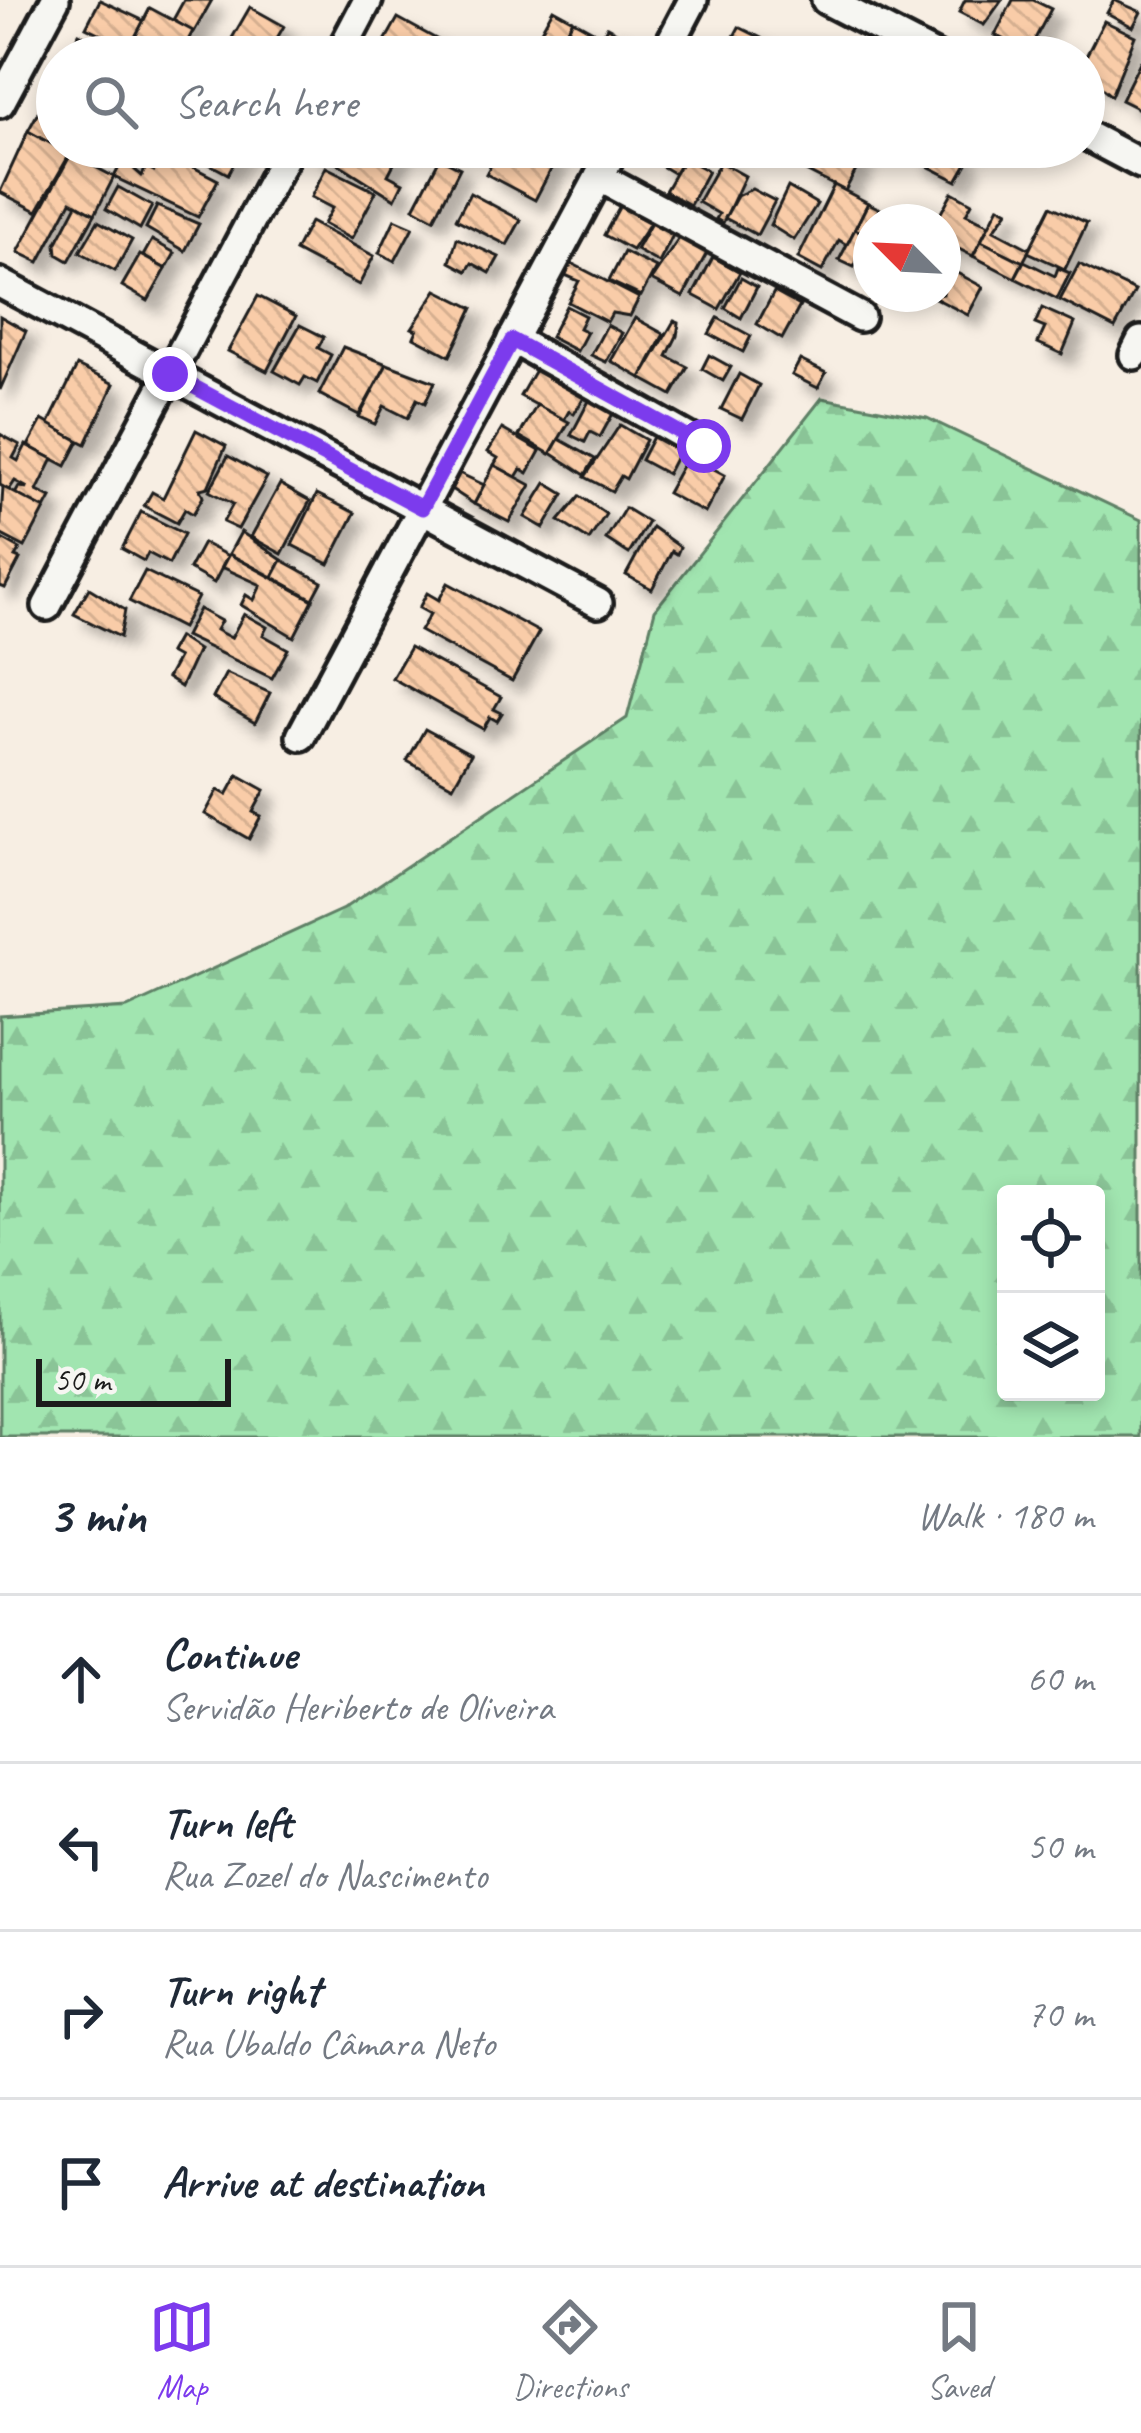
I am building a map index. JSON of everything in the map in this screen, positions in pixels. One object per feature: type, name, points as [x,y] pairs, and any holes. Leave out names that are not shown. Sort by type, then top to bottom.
[{"type":"street","points":[[0,104],[55,0]]},
{"type":"street","points":[[349,36],[368,0]]},
{"type":"street","points":[[674,36],[693,0]]},
{"type":"street","points":[[826,0],[895,36]]},
{"type":"street","points":[[1105,145],[1141,164]]},
{"type":"street","points":[[47,606],[279,168]]},
{"type":"street","points":[[301,736],[603,168]]},
{"type":"street","points":[[599,176],[860,317]]},
{"type":"street","points":[[0,283],[598,603]]},
{"type":"street","points":[[512,340],[704,446]]},
{"type":"green space","points":[[822,398],[927,418],[1141,520],[1141,1437],[0,1437],[0,1016],[127,1008],[343,909],[627,718],[655,610]]},
{"type":"building","points":[[100,0],[144,21],[136,36],[104,36],[86,27]]},
{"type":"building","points":[[184,0],[212,0],[194,32],[173,20]]},
{"type":"building","points":[[965,0],[1002,0],[984,25],[959,12]]},
{"type":"building","points":[[1013,0],[1033,0],[1051,9],[1037,36],[995,35]]},
{"type":"building","points":[[1114,0],[1141,12],[1133,27],[1107,13]]},
{"type":"building","points":[[250,7],[284,26],[278,36],[233,36]]},
{"type":"building","points":[[150,8],[193,31],[190,36],[136,36]]},
{"type":"building","points":[[553,9],[573,20],[564,36],[539,34]]},
{"type":"building","points":[[398,18],[431,36],[388,36]]},
{"type":"building","points":[[573,20],[602,36],[564,36]]},
{"type":"building","points":[[1104,21],[1135,36],[1111,96],[1105,91],[1105,36],[1096,36]]},
{"type":"building","points":[[607,27],[619,36],[602,36]]},
{"type":"building","points":[[739,27],[757,36],[734,36]]},
{"type":"building","points":[[1141,63],[1141,110],[1121,100]]},
{"type":"building","points":[[28,131],[36,135],[36,168],[62,168],[37,211],[0,192]]},
{"type":"building","points":[[63,168],[97,168],[114,177],[95,214],[71,201],[39,262],[18,252]]},
{"type":"building","points":[[119,168],[136,168],[142,176],[146,168],[195,168],[218,180],[198,217],[114,177]]},
{"type":"building","points":[[326,168],[376,192],[351,239],[323,224],[332,208],[311,197]]},
{"type":"building","points":[[345,168],[392,168],[388,175],[403,183],[395,199]]},
{"type":"building","points":[[435,168],[460,168],[434,219],[414,208]]},
{"type":"building","points":[[489,168],[552,168],[535,200],[486,174]]},
{"type":"building","points":[[678,168],[708,171],[690,205],[665,191]]},
{"type":"building","points":[[717,168],[731,168],[745,176],[723,223],[716,219],[719,214],[698,202]]},
{"type":"building","points":[[805,168],[857,168],[845,191]]},
{"type":"building","points":[[932,168],[964,168],[957,181]]},
{"type":"building","points":[[834,185],[868,203],[853,204],[853,233],[847,245],[839,240],[822,271],[798,258]]},
{"type":"building","points":[[118,187],[152,206],[140,229],[106,209]]},
{"type":"building","points":[[788,187],[817,204],[794,240],[770,225]]},
{"type":"building","points":[[752,189],[775,201],[757,235],[725,218],[737,196]]},
{"type":"building","points":[[952,192],[972,203],[966,214],[989,225],[973,256],[961,250],[961,204],[946,204]]},
{"type":"building","points":[[470,193],[521,220],[507,245],[456,219]]},
{"type":"building","points":[[623,200],[654,217],[632,250],[604,235]]},
{"type":"building","points":[[77,204],[95,214],[69,261],[57,254],[56,244]]},
{"type":"building","points":[[157,206],[199,224],[185,251],[146,228]]},
{"type":"building","points":[[999,206],[1008,211],[994,230],[1030,249],[1023,262],[981,241]]},
{"type":"building","points":[[1051,206],[1087,223],[1065,269],[1028,252]]},
{"type":"building","points":[[395,219],[413,227],[395,261],[379,253]]},
{"type":"building","points":[[98,221],[132,240],[115,271],[80,252]]},
{"type":"building","points":[[310,222],[374,256],[359,285],[295,251]]},
{"type":"building","points":[[651,223],[673,235],[659,263],[636,250]]},
{"type":"building","points":[[853,233],[853,267],[839,260]]},
{"type":"building","points":[[680,237],[708,251],[683,297],[651,280]]},
{"type":"building","points":[[457,238],[499,257],[490,273],[472,263],[467,271],[450,262]]},
{"type":"building","points":[[152,240],[175,253],[166,269],[143,256]]},
{"type":"building","points":[[981,241],[1023,262],[1015,278],[973,256]]},
{"type":"building","points":[[624,252],[656,268],[641,296],[609,281]]},
{"type":"building","points":[[140,255],[166,269],[148,301],[122,286]]},
{"type":"building","points":[[713,257],[740,272],[719,309],[693,295]]},
{"type":"building","points":[[1024,261],[1055,276],[1058,268],[1070,273],[1057,299],[1015,278]]},
{"type":"building","points":[[571,263],[639,298],[630,316],[612,313],[607,322],[568,302],[579,281],[565,275]]},
{"type":"building","points":[[1079,264],[1135,291],[1115,328],[1060,300]]},
{"type":"building","points":[[961,275],[983,287],[968,315],[961,311]]},
{"type":"building","points":[[741,278],[757,287],[741,318],[725,308]]},
{"type":"building","points":[[437,290],[473,308],[450,356],[414,337],[417,330],[412,328]]},
{"type":"building","points":[[774,292],[800,306],[782,339],[757,324]]},
{"type":"building","points":[[258,296],[296,316],[267,371],[228,351]]},
{"type":"building","points":[[566,306],[585,316],[579,328],[587,332],[577,351],[550,337]]},
{"type":"building","points":[[1042,308],[1075,323],[1062,354],[1038,343],[1045,328],[1035,324]]},
{"type":"building","points":[[0,316],[26,331],[0,390]]},
{"type":"building","points":[[635,318],[664,334],[641,378],[611,361]]},
{"type":"building","points":[[718,318],[751,336],[743,352],[709,334]]},
{"type":"building","points":[[674,321],[679,323],[677,336],[667,356],[688,367],[672,395],[641,378]]},
{"type":"building","points":[[300,325],[324,337],[318,348],[331,355],[317,383],[305,377],[300,385],[274,371]]},
{"type":"building","points":[[607,325],[622,333],[606,362],[591,355]]},
{"type":"building","points":[[343,347],[387,364],[359,415],[319,394]]},
{"type":"building","points":[[709,355],[731,367],[723,381],[702,369]]},
{"type":"building","points":[[800,360],[826,373],[818,388],[792,375]]},
{"type":"building","points":[[387,364],[435,382],[425,403],[417,399],[408,418],[384,406],[375,424],[359,417]]},
{"type":"building","points":[[77,366],[114,384],[86,444],[48,425]]},
{"type":"building","points":[[536,368],[590,388],[574,414],[569,411],[564,420],[520,396]]},
{"type":"building","points":[[739,374],[759,385],[742,419],[721,409]]},
{"type":"building","points":[[591,397],[615,410],[600,437],[590,432],[585,442],[571,435]]},
{"type":"building","points":[[537,405],[569,422],[550,454],[519,436]]},
{"type":"building","points":[[42,420],[79,441],[66,466],[28,446]]},
{"type":"building","points":[[620,425],[646,440],[626,479],[621,476],[612,491],[585,477]]},
{"type":"building","points":[[502,429],[540,451],[528,473],[521,469],[516,477],[494,465],[498,458],[488,452]]},
{"type":"building","points":[[657,429],[683,443],[667,474],[641,460]]},
{"type":"building","points":[[196,430],[226,446],[208,487],[200,489],[203,497],[193,514],[185,509],[177,523],[144,506],[152,492],[163,498]]},
{"type":"building","points":[[0,434],[20,445],[13,458],[18,461],[26,445],[53,459],[37,491],[51,498],[45,509],[15,494],[19,487],[28,488],[15,481],[9,490],[0,485]]},
{"type":"building","points":[[559,439],[595,459],[585,475],[551,453]]},
{"type":"building","points":[[688,455],[725,475],[705,513],[667,493]]},
{"type":"building","points":[[228,456],[267,477],[238,529],[223,522],[233,504],[209,491]]},
{"type":"building","points":[[494,465],[531,485],[509,522],[474,504]]},
{"type":"building","points":[[459,473],[484,485],[474,504],[451,489]]},
{"type":"building","points":[[546,483],[564,494],[544,528],[525,517]]},
{"type":"building","points":[[280,484],[310,501],[282,554],[251,537]]},
{"type":"building","points":[[3,487],[45,509],[25,547],[0,534]]},
{"type":"building","points":[[317,494],[355,513],[329,564],[292,545]]},
{"type":"building","points":[[580,496],[606,514],[589,540],[559,521]]},
{"type":"building","points":[[625,508],[648,522],[629,554],[606,539]]},
{"type":"building","points":[[141,512],[184,534],[169,564],[148,553],[144,561],[122,549]]},
{"type":"building","points":[[652,527],[680,547],[677,554],[672,551],[652,589],[626,575]]},
{"type":"building","points":[[241,532],[282,560],[273,577],[229,554]]},
{"type":"building","points":[[0,538],[20,549],[5,588],[0,586]]},
{"type":"building","points":[[203,543],[228,556],[214,583],[189,569]]},
{"type":"building","points":[[229,554],[313,600],[294,637],[241,605],[246,595],[254,600],[261,585],[222,567]]},
{"type":"building","points":[[282,560],[322,582],[313,599],[273,577]]},
{"type":"building","points":[[145,571],[198,597],[182,628],[129,601]]},
{"type":"building","points":[[448,583],[539,632],[512,681],[420,631],[430,614],[419,608],[427,593],[439,600]]},
{"type":"building","points":[[89,588],[125,610],[120,637],[74,614]]},
{"type":"building","points":[[199,609],[221,621],[216,630],[231,638],[244,614],[267,627],[263,635],[288,649],[272,678],[185,636]]},
{"type":"building","points":[[178,637],[198,650],[181,687],[167,678],[178,658],[169,653]]},
{"type":"building","points":[[410,647],[501,697],[494,709],[502,713],[497,721],[490,717],[483,729],[392,678]]},
{"type":"building","points":[[226,673],[270,693],[255,723],[213,698]]},
{"type":"building","points":[[425,729],[471,754],[453,786],[407,761]]},
{"type":"building","points":[[238,775],[265,790],[253,812],[261,816],[249,839],[205,814],[218,790],[227,795]]},
{"type":"route","points":[[170,374],[422,508],[512,340],[704,446]]}]
